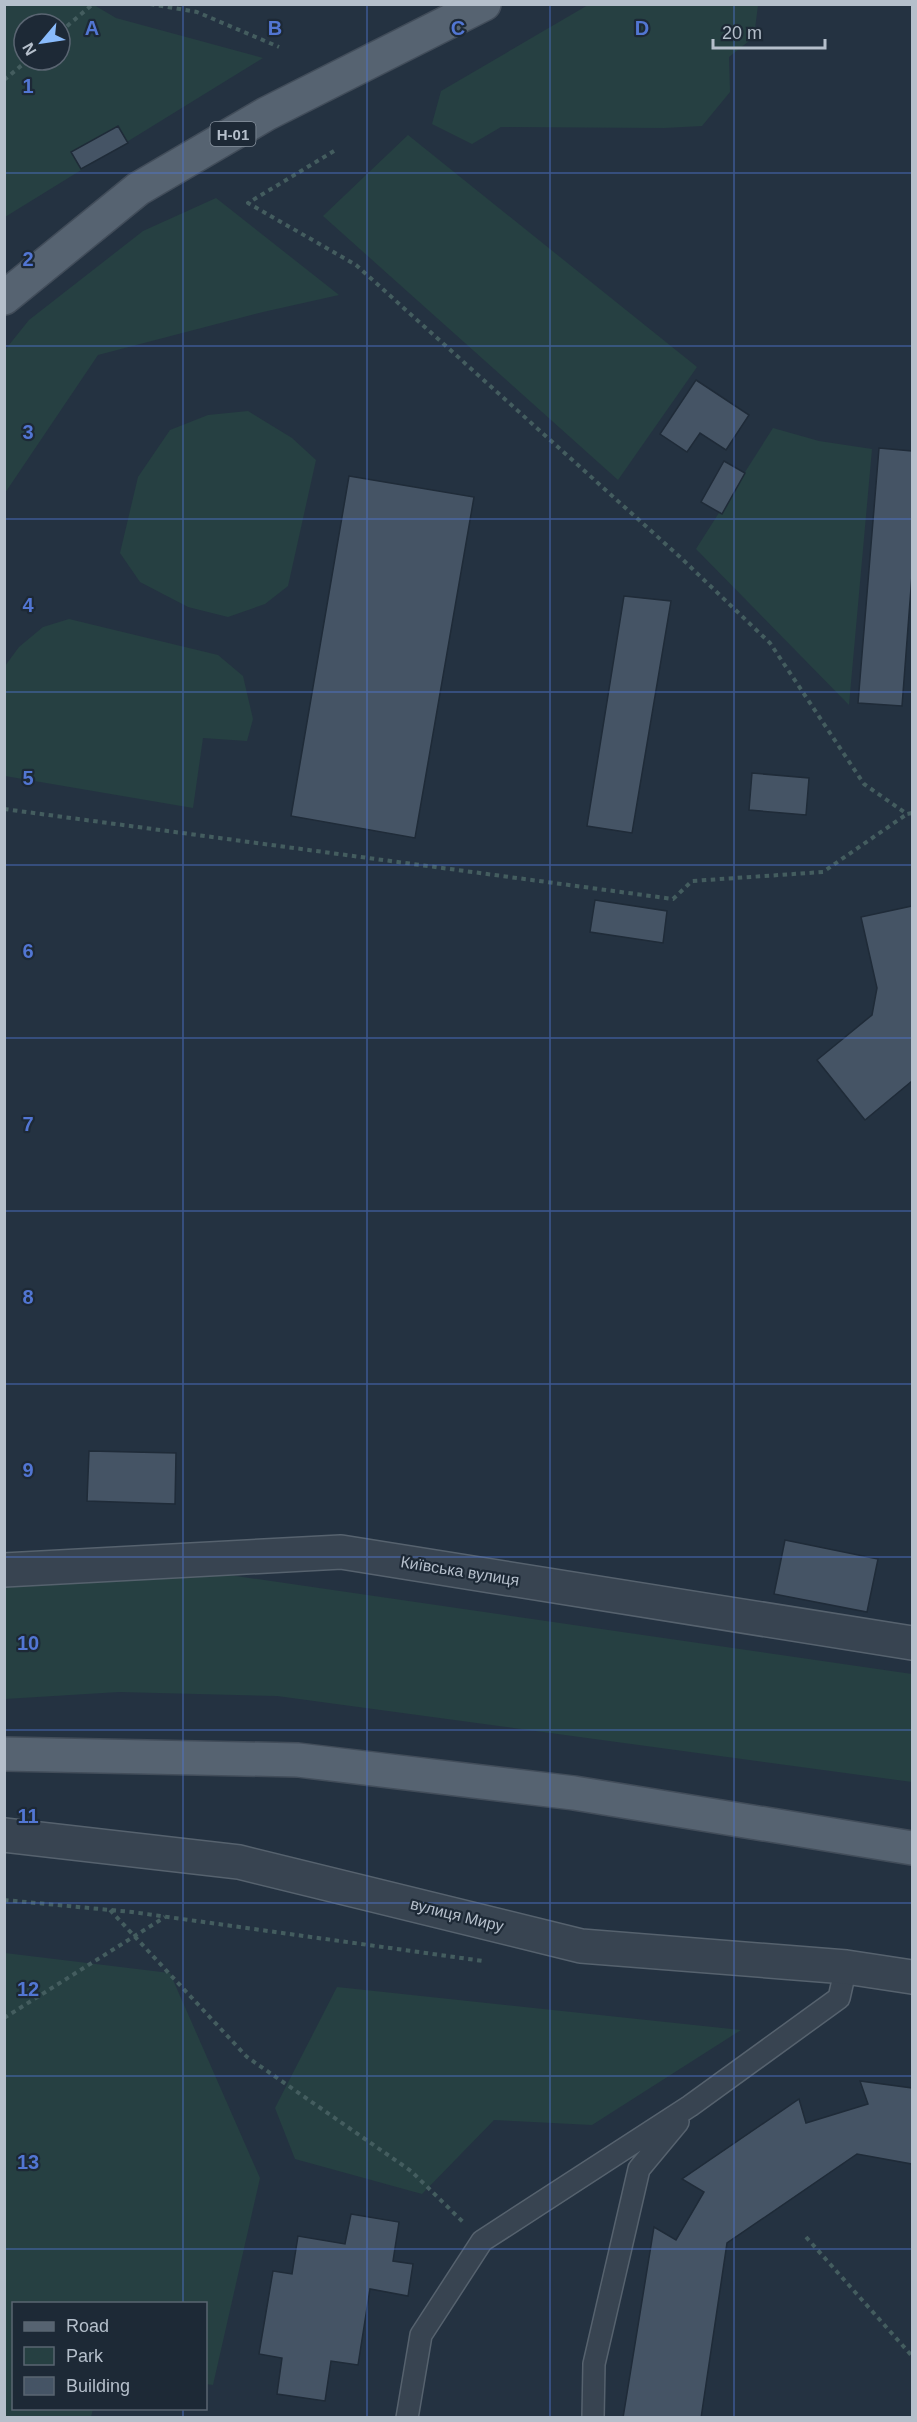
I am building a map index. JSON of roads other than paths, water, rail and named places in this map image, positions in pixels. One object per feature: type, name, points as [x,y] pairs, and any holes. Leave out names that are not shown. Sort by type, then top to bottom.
[{"type":"main road","name":"Н-01","points":[[4,298],[138,189],[267,114],[484,4]]},
{"type":"main road","points":[[9,1754],[298,1760],[574,1793],[912,1848]]},
{"type":"street","name":"Київська вулиця","points":[[4,1570],[341,1552],[912,1643]]},
{"type":"street","name":"вулиця Миру","points":[[4,1835],[238,1862],[581,1946],[846,1967],[912,1977]]},
{"type":"lane","points":[[407,2418],[421,2335],[483,2241],[690,2106],[839,1998],[846,1967]]},
{"type":"lane","points":[[593,2418],[594,2364],[639,2169],[690,2106]]}]
